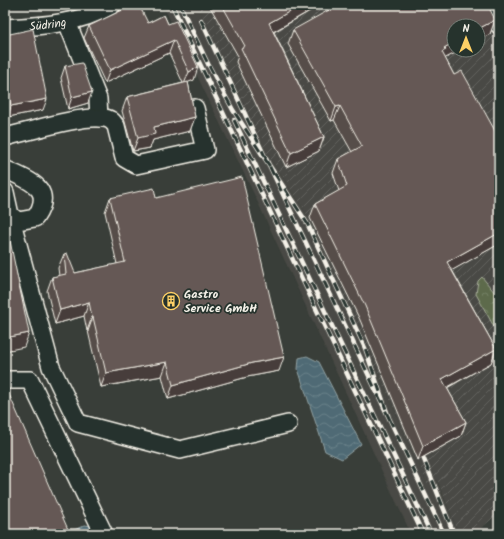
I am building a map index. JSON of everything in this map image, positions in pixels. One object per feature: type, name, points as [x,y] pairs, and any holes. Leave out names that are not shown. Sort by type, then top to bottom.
[{"type":"street","name":"Südring","points":[[5,28],[43,26],[67,22],[83,18],[112,5]]},
{"type":"street","points":[[488,5],[499,25]]},
{"type":"street","points":[[67,22],[98,99],[98,118]]},
{"type":"street","points":[[5,138],[81,120],[105,118],[114,122],[124,158],[136,165],[205,150],[195,108]]},
{"type":"street","points":[[5,169],[39,187],[43,195],[43,207],[35,218],[18,221],[10,215]]},
{"type":"street","points":[[5,192],[51,367],[78,423],[180,450],[288,424]]},
{"type":"street","points":[[5,380],[30,380],[104,534]]},
{"type":"shaded area","points":[[163,5],[190,5],[192,10],[198,8],[266,152],[305,211],[427,483],[436,479],[459,534],[411,534],[254,194]]},
{"type":"shaded area","points":[[190,5],[499,5],[499,513],[474,534],[459,534],[437,480],[427,483],[305,211],[266,152],[198,8],[192,10]]},
{"type":"green space","points":[[482,277],[499,298],[499,336],[476,294],[478,281]]},
{"type":"water","points":[[307,356],[319,362],[361,444],[342,459],[325,451],[298,369],[299,358]]},
{"type":"water","points":[[85,525],[91,526],[97,534],[66,534]]},
{"type":"building","points":[[133,5],[139,5],[148,23],[164,15],[168,24],[176,21],[198,67],[189,72],[174,40],[110,70],[89,26]]},
{"type":"building","points":[[222,5],[301,5],[269,23],[324,137],[291,153],[241,48],[245,46]]},
{"type":"building","points":[[338,5],[488,5],[495,20],[486,25],[486,18],[446,18],[446,47],[444,48],[446,50],[442,52],[454,75],[462,71],[499,138],[499,152],[497,153],[499,156],[499,233],[447,262],[496,349],[442,379],[466,422],[423,446],[365,306],[315,204],[347,186],[338,159],[362,146],[340,106],[336,107],[293,30]]},
{"type":"building","points":[[33,29],[47,99],[11,106],[5,74],[5,35]]},
{"type":"building","points":[[82,63],[92,92],[72,97],[65,66]]},
{"type":"building","points":[[188,82],[195,117],[154,127],[155,134],[138,138],[127,97]]},
{"type":"building","name":"Gastro Service GmbH","points":[[242,177],[284,357],[252,363],[173,385],[167,362],[106,373],[89,302],[60,310],[52,277],[66,274],[64,254],[67,253],[75,273],[125,262],[110,198],[154,188],[156,198]]},
{"type":"building","points":[[9,236],[29,333],[5,338],[5,237]]},
{"type":"building","points":[[5,385],[70,534],[5,534]]},
{"type":"railway","points":[[172,5],[423,534]]},
{"type":"railway","points":[[180,5],[209,66]]},
{"type":"railway","points":[[201,20],[248,120],[271,170],[389,418],[365,348],[307,223],[233,110],[207,62]]},
{"type":"railway","points":[[234,120],[431,534]]},
{"type":"railway","points":[[389,418],[444,534]]},
{"type":"railway","points":[[419,447],[454,534]]},
{"type":"place","name":"Gastro Service GmbH","points":[[171,301]]}]
